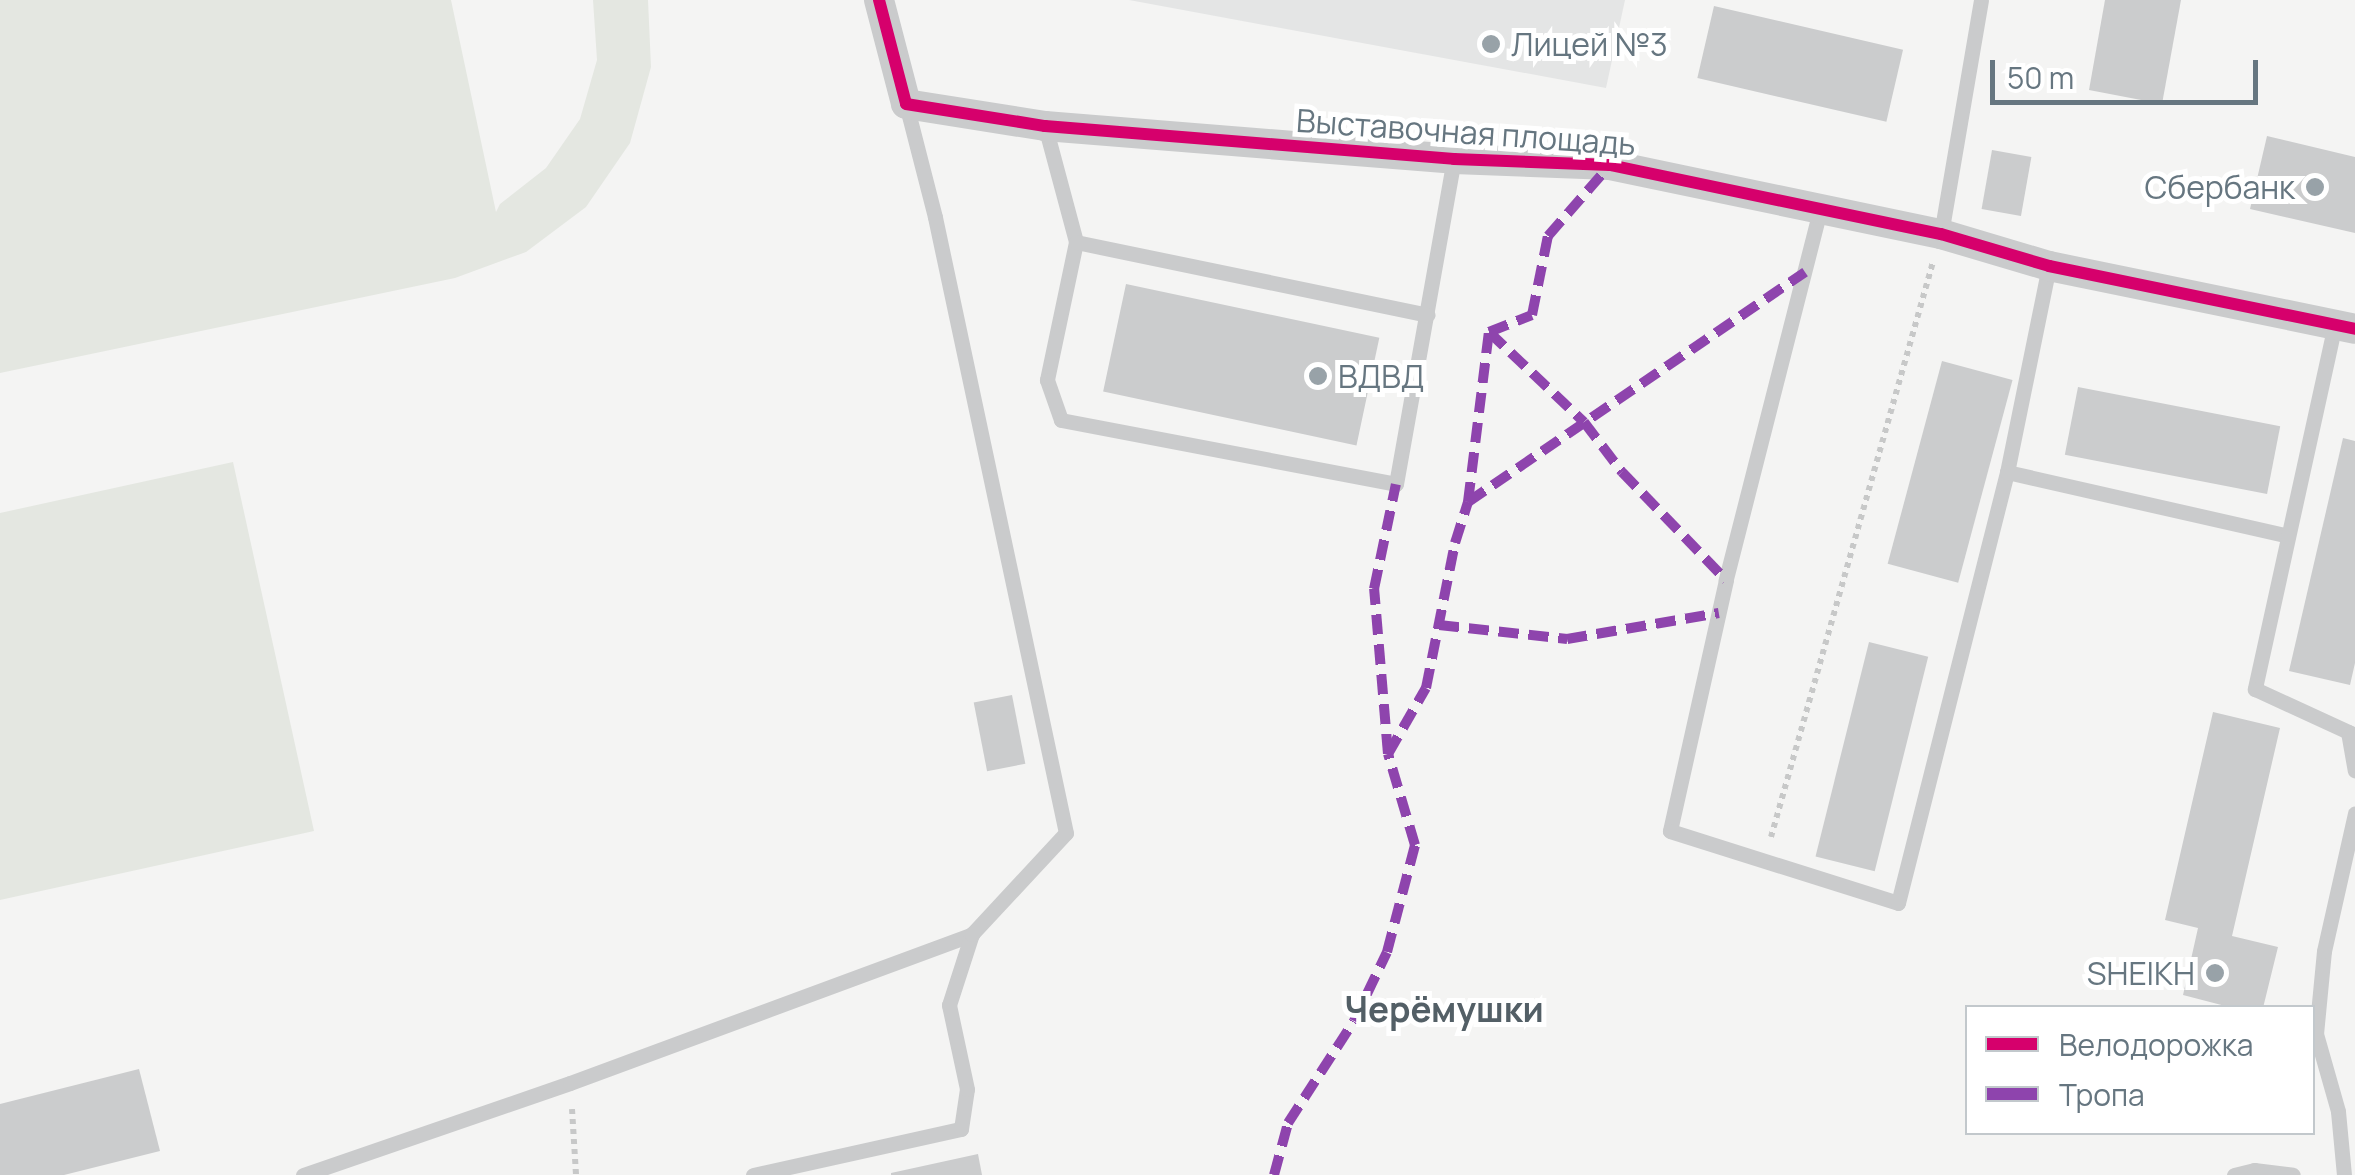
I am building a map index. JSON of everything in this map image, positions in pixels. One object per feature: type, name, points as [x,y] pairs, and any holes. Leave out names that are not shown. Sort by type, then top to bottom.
[{"type":"street","points":[[879,0],[906,104]]},
{"type":"street","name":"Выставочная площадь","points":[[906,104],[1045,126],[1454,159],[1610,164],[1941,234],[2049,266],[2345,326]]},
{"type":"lane","points":[[1941,234],[1981,0]]},
{"type":"lane","points":[[754,1175],[961,1128],[966,1089],[949,1005],[972,934],[1066,833],[935,217],[906,104]]},
{"type":"lane","points":[[1045,126],[1076,242],[1047,380],[1060,420],[1396,484],[1454,159]]},
{"type":"lane","points":[[1820,210],[1726,580],[1670,830],[1898,903],[2007,472],[2049,266]]},
{"type":"lane","points":[[1076,242],[1428,315]]},
{"type":"lane","points":[[2345,326],[2288,536],[2255,689],[2352,733],[2355,770]]},
{"type":"lane","points":[[2007,472],[2288,536]]},
{"type":"lane","points":[[2344,1175],[2338,1111],[2316,1034],[2324,951],[2355,813]]},
{"type":"lane","points":[[303,1175],[972,934]]},
{"type":"lane","points":[[2234,1175],[2254,1170],[2293,1175]]},
{"type":"path","points":[[1764,862],[1941,234]]},
{"type":"path","points":[[570,1082],[576,1175]]},
{"type":"shaded area","points":[[0,0],[451,0],[496,212],[500,204],[546,168],[580,119],[597,60],[593,0],[648,0],[651,67],[630,143],[586,207],[526,252],[455,278],[0,373]]},
{"type":"shaded area","name":"Лицей №3","points":[[1129,0],[1625,0],[1606,88]]},
{"type":"shaded area","points":[[233,462],[314,831],[0,900],[0,513]]},
{"type":"building","points":[[2105,0],[2181,0],[2162,104],[2089,90]]},
{"type":"building","points":[[1714,6],[1903,50],[1886,122],[1697,78]]},
{"type":"building","points":[[2267,136],[2355,157],[2355,233],[2250,209]]},
{"type":"building","points":[[1992,150],[2031,157],[2021,216],[1982,209]]},
{"type":"building","points":[[1126,284],[1379,338],[1356,445],[1103,392]]},
{"type":"building","points":[[1942,361],[2013,380],[1958,583],[1888,564]]},
{"type":"building","points":[[2078,387],[2280,426],[2267,494],[2065,455]]},
{"type":"building","points":[[2343,438],[2355,441],[2355,663],[2350,685],[2289,671]]},
{"type":"building","points":[[1869,642],[1928,657],[1875,871],[1816,856]]},
{"type":"building","points":[[1012,695],[1025,764],[987,771],[974,702]]},
{"type":"building","points":[[2213,712],[2280,728],[2232,936],[2278,947],[2264,1005],[2221,1005],[2183,995],[2198,928],[2165,920]]},
{"type":"building","points":[[139,1069],[160,1151],[64,1175],[0,1175],[0,1104]]},
{"type":"building","points":[[978,1154],[982,1175],[891,1175],[891,1173]]},
{"type":"marked path","points":[[1274,1175],[1288,1123],[1354,1021],[1387,952],[1415,845],[1388,754],[1426,688],[1455,543],[1468,502],[1489,332],[1532,315],[1548,236],[1610,165]]},
{"type":"marked path","points":[[1468,502],[1805,272]]},
{"type":"marked path","points":[[1489,332],[1584,422],[1622,472],[1726,580]]},
{"type":"marked path","points":[[1388,754],[1374,589],[1396,484]]},
{"type":"marked path","points":[[1439,625],[1567,639],[1719,613]]},
{"type":"cycle path","points":[[879,0],[906,104],[1045,126],[1454,159],[1610,165],[1941,234],[2049,266],[2355,329]]},
{"type":"place","name":"Лицей №3","points":[[1491,44]]},
{"type":"place","name":"Сбербанк","points":[[2315,187]]},
{"type":"place","name":"ВДВД","points":[[1318,376]]},
{"type":"place","name":"SHEIKH","points":[[2215,973]]},
{"type":"district","name":"Черёмушки","points":[[1444,1009]]}]
